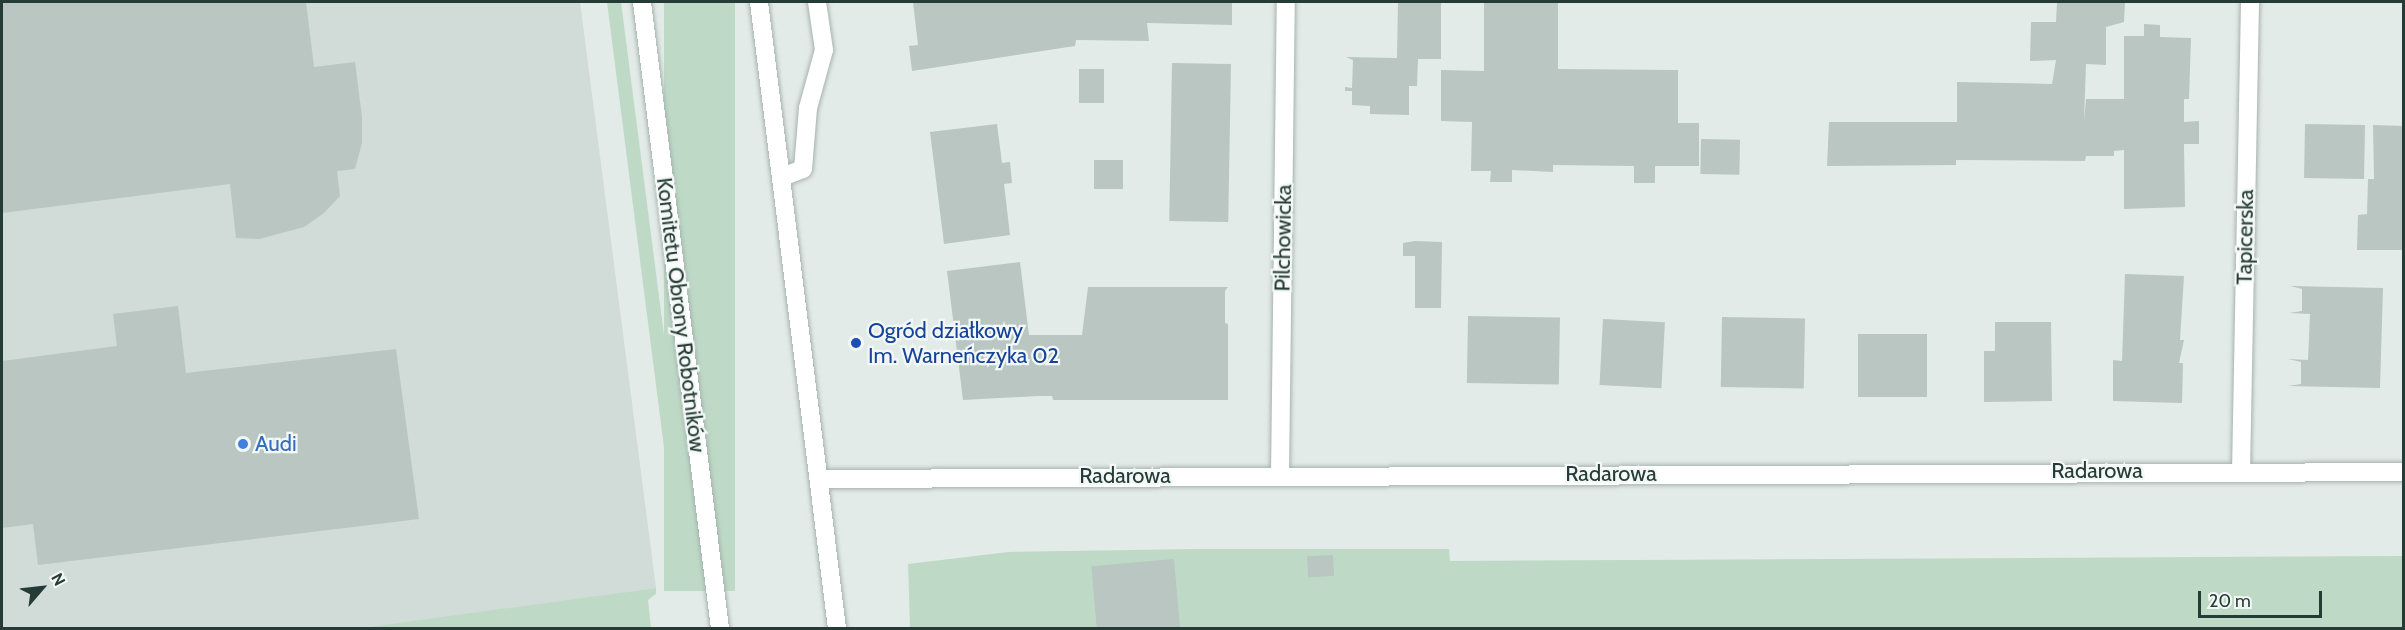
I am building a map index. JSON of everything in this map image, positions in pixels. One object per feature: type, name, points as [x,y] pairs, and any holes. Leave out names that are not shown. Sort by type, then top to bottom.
[{"type":"street","name":"Komitetu Obrony Robotników","points":[[642,2],[720,628]]},
{"type":"street","points":[[759,2],[837,628]]},
{"type":"street","points":[[782,177],[803,170],[808,108],[824,50],[817,2]]},
{"type":"street","name":"Pilchowicka","points":[[1280,475],[1286,2]]},
{"type":"street","name":"Tapicerska","points":[[2241,472],[2250,2]]},
{"type":"street","name":"Radarowa","points":[[819,479],[1280,475],[2403,472]]},
{"type":"shaded area","points":[[2,2],[580,2],[656,588],[606,595],[610,628],[2,628]]},
{"type":"green space","points":[[607,2],[621,2],[680,459],[681,497],[672,510]]},
{"type":"green space","points":[[664,2],[735,2],[735,591],[664,591]]},
{"type":"green space","points":[[1449,549],[1450,561],[2403,556],[2404,628],[910,628],[908,564],[1008,552]]},
{"type":"green space","points":[[656,588],[656,594],[648,600],[651,628],[362,628]]},
{"type":"building","points":[[2,2],[306,2],[314,67],[355,62],[362,117],[362,143],[355,169],[337,171],[340,196],[324,213],[304,227],[259,239],[236,238],[230,184],[2,213]]},
{"type":"building","points":[[913,2],[1232,2],[1232,25],[1147,23],[1149,41],[1076,40],[1075,46],[912,71],[909,46],[918,45]]},
{"type":"building","points":[[1398,2],[1441,2],[1441,59],[1418,59],[1417,86],[1409,86],[1409,115],[1370,114],[1370,106],[1352,105],[1352,91],[1345,91],[1345,87],[1352,88],[1353,60],[1346,57],[1397,58]]},
{"type":"building","points":[[1484,2],[1558,2],[1558,69],[1678,70],[1678,123],[1699,123],[1699,166],[1655,166],[1655,183],[1634,183],[1634,166],[1553,165],[1553,172],[1512,170],[1512,182],[1490,182],[1491,171],[1471,171],[1472,122],[1441,121],[1441,70],[1484,71]]},
{"type":"building","points":[[2057,2],[2125,2],[2124,22],[2106,27],[2106,65],[2086,64],[2084,122],[2086,99],[2124,99],[2124,36],[2144,36],[2144,24],[2160,25],[2160,37],[2191,38],[2189,99],[2184,99],[2184,122],[2199,121],[2199,144],[2184,144],[2185,207],[2124,209],[2124,150],[2114,151],[2114,156],[2086,156],[2085,161],[1956,160],[1956,165],[1827,166],[1829,122],[1957,122],[1957,82],[2052,84],[2056,60],[2030,61],[2031,22],[2056,22]]},
{"type":"building","points":[[1172,63],[1231,64],[1228,222],[1169,221]]},
{"type":"building","points":[[1079,69],[1104,69],[1104,103],[1079,103]]},
{"type":"building","points":[[997,124],[1002,163],[1010,162],[1012,183],[1004,184],[1010,235],[944,244],[930,132]]},
{"type":"building","points":[[2305,124],[2365,125],[2364,179],[2304,178]]},
{"type":"building","points":[[2373,125],[2404,126],[2402,250],[2357,250],[2358,215],[2367,214],[2368,179],[2374,179]]},
{"type":"building","points":[[1701,139],[1740,140],[1739,175],[1700,174]]},
{"type":"building","points":[[1094,160],[1123,160],[1123,189],[1094,189]]},
{"type":"building","points":[[1442,242],[1441,308],[1415,308],[1415,256],[1403,256],[1403,243]]},
{"type":"building","points":[[1020,262],[1029,335],[1082,335],[1088,287],[1228,287],[1225,291],[1225,323],[1228,324],[1228,400],[1053,400],[1052,396],[1038,396],[963,400],[947,271]]},
{"type":"building","points":[[2125,274],[2184,276],[2180,340],[2184,340],[2179,363],[2183,363],[2182,403],[2113,401],[2113,360],[2122,361]]},
{"type":"building","points":[[2290,286],[2383,288],[2380,388],[2288,386],[2301,384],[2301,362],[2288,359],[2308,360],[2310,314],[2289,313],[2302,311],[2302,289]]},
{"type":"building","points":[[178,306],[186,373],[396,349],[419,519],[38,565],[33,524],[2,528],[2,361],[117,346],[113,314]]},
{"type":"building","points":[[1468,316],[1560,318],[1559,385],[1467,383]]},
{"type":"building","points":[[1722,317],[1805,318],[1804,388],[1721,387]]},
{"type":"building","points":[[1603,319],[1665,322],[1661,388],[1600,385]]},
{"type":"building","points":[[1995,322],[2051,322],[2052,401],[1984,402],[1984,351],[1995,351]]},
{"type":"building","points":[[1858,334],[1927,334],[1927,397],[1858,397]]},
{"type":"building","points":[[1333,555],[1334,576],[1308,577],[1307,556]]},
{"type":"building","points":[[1174,559],[1180,628],[1097,628],[1091,566]]},
{"type":"place","name":"Ogród działkowy Im. Warneńczyka 02","points":[[856,343]]},
{"type":"place","name":"Audi","points":[[243,444]]}]
